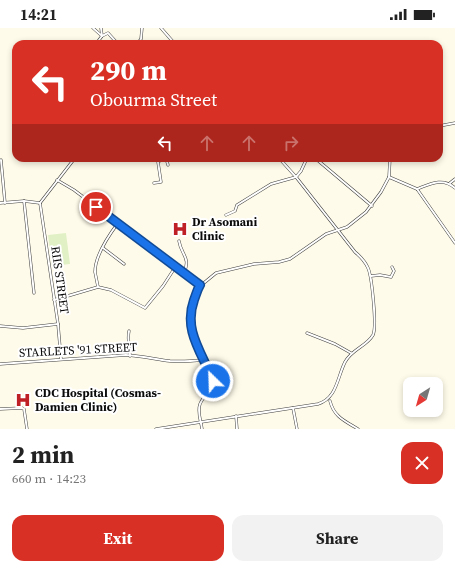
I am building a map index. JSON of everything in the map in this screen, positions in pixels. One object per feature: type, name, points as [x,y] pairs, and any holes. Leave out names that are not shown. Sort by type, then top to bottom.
[{"type":"street","points":[[93,28],[102,36]]},
{"type":"street","points":[[101,28],[102,36]]},
{"type":"street","points":[[140,40],[142,28]]},
{"type":"street","points":[[161,28],[172,40]]},
{"type":"street","points":[[99,40],[102,36],[108,33],[114,40]]},
{"type":"street","points":[[443,125],[455,123]]},
{"type":"street","points":[[1,160],[5,203]]},
{"type":"street","points":[[0,203],[24,201],[40,203],[72,162]]},
{"type":"street","points":[[154,183],[161,182],[158,162]]},
{"type":"street","points":[[156,429],[325,402],[334,392],[345,363],[351,353],[369,340],[374,334],[375,325],[371,276],[364,259],[355,252],[283,162]]},
{"type":"street","points":[[226,215],[235,211],[237,205],[267,186],[296,177],[301,172],[305,162]]},
{"type":"street","points":[[319,162],[372,206]]},
{"type":"street","points":[[202,429],[199,415],[200,404],[213,381],[213,377],[194,340],[191,327],[191,309],[200,285],[216,273],[254,264],[279,262],[290,259],[326,234],[348,227],[372,206],[381,192],[389,176],[390,162]]},
{"type":"street","points":[[389,176],[416,189],[455,243]]},
{"type":"street","points":[[450,183],[455,179]]},
{"type":"street","points":[[57,180],[74,190],[200,285]]},
{"type":"street","points":[[416,189],[435,182],[443,181],[450,183],[455,188]]},
{"type":"street","points":[[24,201],[34,293]]},
{"type":"street","name":"RIIS STREET","points":[[40,203],[58,324],[61,359]]},
{"type":"street","points":[[98,287],[95,271],[96,264],[103,248],[118,223]]},
{"type":"street","points":[[179,241],[187,260],[187,266],[184,273]]},
{"type":"street","points":[[103,248],[124,264]]},
{"type":"street","points":[[54,300],[98,287],[111,290],[144,308],[163,286],[176,266]]},
{"type":"street","points":[[371,276],[380,275],[391,277],[394,271],[392,267]]},
{"type":"street","points":[[0,326],[23,328],[58,324]]},
{"type":"street","points":[[129,331],[127,338],[130,347],[130,356]]},
{"type":"street","points":[[307,333],[335,344],[351,353]]},
{"type":"street","name":"STARLETS '91 STREET","points":[[0,364],[61,359],[130,356],[145,356],[177,361],[204,360]]},
{"type":"street","points":[[330,401],[331,408],[336,415],[358,429]]},
{"type":"street","points":[[293,408],[297,429]]},
{"type":"street","points":[[0,409],[24,409],[27,429]]},
{"type":"street","points":[[236,416],[237,429]]},
{"type":"green space","points":[[66,233],[70,264],[52,266],[48,235]]},
{"type":"place","name":"Dr Asomani Clinic","points":[[180,229]]},
{"type":"place","name":"CDC Hospital (Cosmas- Damien Clinic)","points":[[23,400]]},
{"type":"route","points":[[96,207],[200,285],[191,309],[191,327],[194,340],[214,379],[213,381]]}]
